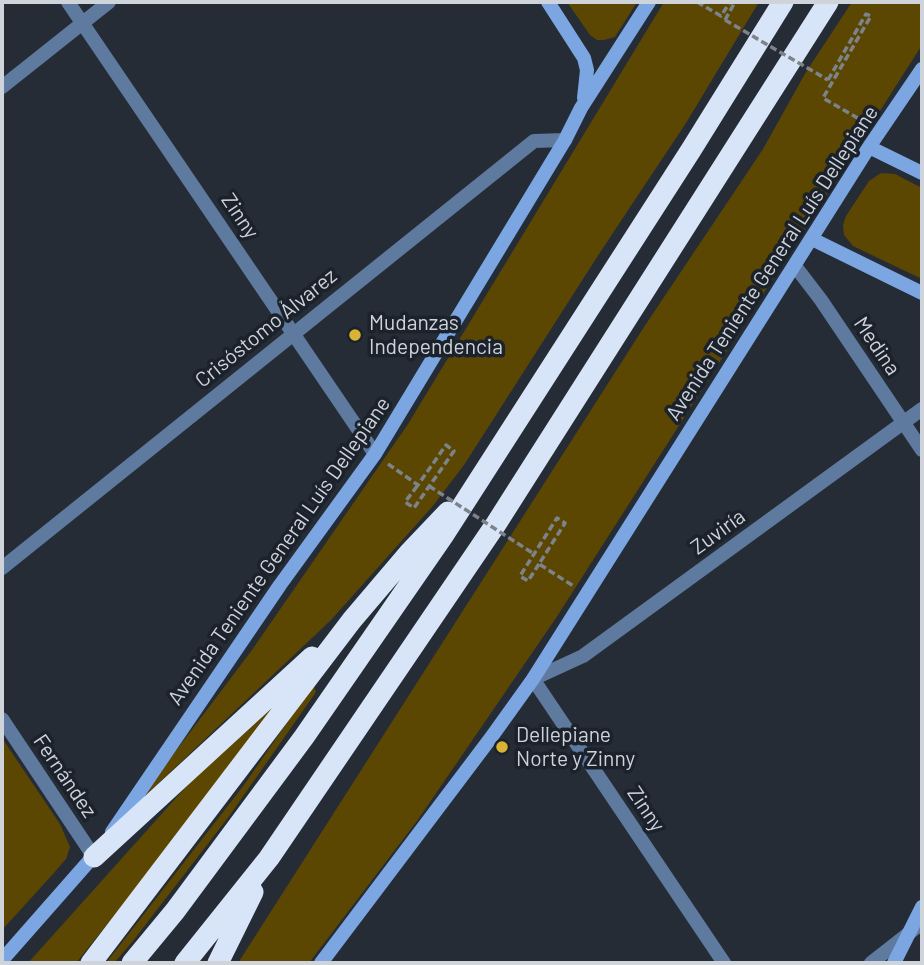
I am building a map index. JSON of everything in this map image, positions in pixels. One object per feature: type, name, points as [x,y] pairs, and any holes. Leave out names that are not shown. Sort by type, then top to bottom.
[{"type":"highway","points":[[132,963],[175,911],[304,737],[443,536],[691,150],[782,2]]},
{"type":"highway","points":[[185,963],[269,858],[496,524],[828,2]]},
{"type":"highway","points":[[91,963],[352,620],[409,553],[478,480]]},
{"type":"highway","points":[[94,858],[352,620]]},
{"type":"highway","points":[[218,963],[269,858]]},
{"type":"street","name":"Zinny","points":[[68,2],[375,454]]},
{"type":"street","points":[[2,87],[109,2]]},
{"type":"street","points":[[548,2],[584,58],[587,81],[581,108]]},
{"type":"street","name":"Avenida Teniente General Luís Dellepiane","points":[[2,960],[94,858],[280,585],[375,454],[565,140],[581,108],[649,2]]},
{"type":"street","name":"Avenida Teniente General Luís Dellepiane","points":[[321,963],[491,739],[533,679],[869,147],[922,69]]},
{"type":"street","name":"Crisóstomo Álvarez","points":[[2,568],[534,141],[565,140]]},
{"type":"street","points":[[869,147],[922,173]]},
{"type":"street","points":[[812,239],[922,293]]},
{"type":"street","name":"Medina","points":[[795,266],[922,450]]},
{"type":"street","name":"Zuviría","points":[[533,679],[583,656],[922,409]]},
{"type":"street","name":"Zinny","points":[[533,679],[724,963]]},
{"type":"street","name":"Fernández","points":[[2,719],[94,858]]},
{"type":"street","points":[[894,963],[922,907]]},
{"type":"street","points":[[871,963],[922,923]]},
{"type":"path","points":[[697,2],[721,16],[730,2]]},
{"type":"path","points":[[735,2],[724,20],[828,80],[866,13],[871,16],[823,98],[881,132]]},
{"type":"path","points":[[446,445],[454,451],[429,486],[414,508],[405,502],[446,445]]},
{"type":"path","points":[[375,454],[418,485]]},
{"type":"path","points":[[429,486],[534,554]]},
{"type":"path","points":[[557,518],[565,523],[528,581],[520,576],[534,554],[557,518]]},
{"type":"path","points":[[539,565],[585,594]]},
{"type":"shaded area","points":[[567,2],[637,2],[615,37],[597,40],[590,35]]},
{"type":"shaded area","points":[[664,2],[759,2],[686,123],[464,465],[432,507],[331,620],[146,795],[151,784],[252,650],[408,424]]},
{"type":"shaded area","points":[[852,2],[922,2],[922,45],[556,618],[417,821],[309,963],[238,963],[644,327],[763,149],[806,72]]},
{"type":"shaded area","points":[[881,173],[895,174],[922,188],[922,279],[853,246],[844,235],[846,216],[869,181]]},
{"type":"shaded area","points":[[313,685],[316,692],[230,815],[133,941],[114,963],[106,963],[244,785]]},
{"type":"shaded area","points":[[277,701],[187,825],[76,963],[28,963],[210,760]]},
{"type":"shaded area","points":[[2,738],[60,824],[70,847],[66,859],[2,930]]},
{"type":"place","name":"Mudanzas Independencia","points":[[355,335]]},
{"type":"place","name":"Dellepiane Norte y Zinny","points":[[502,747]]}]
